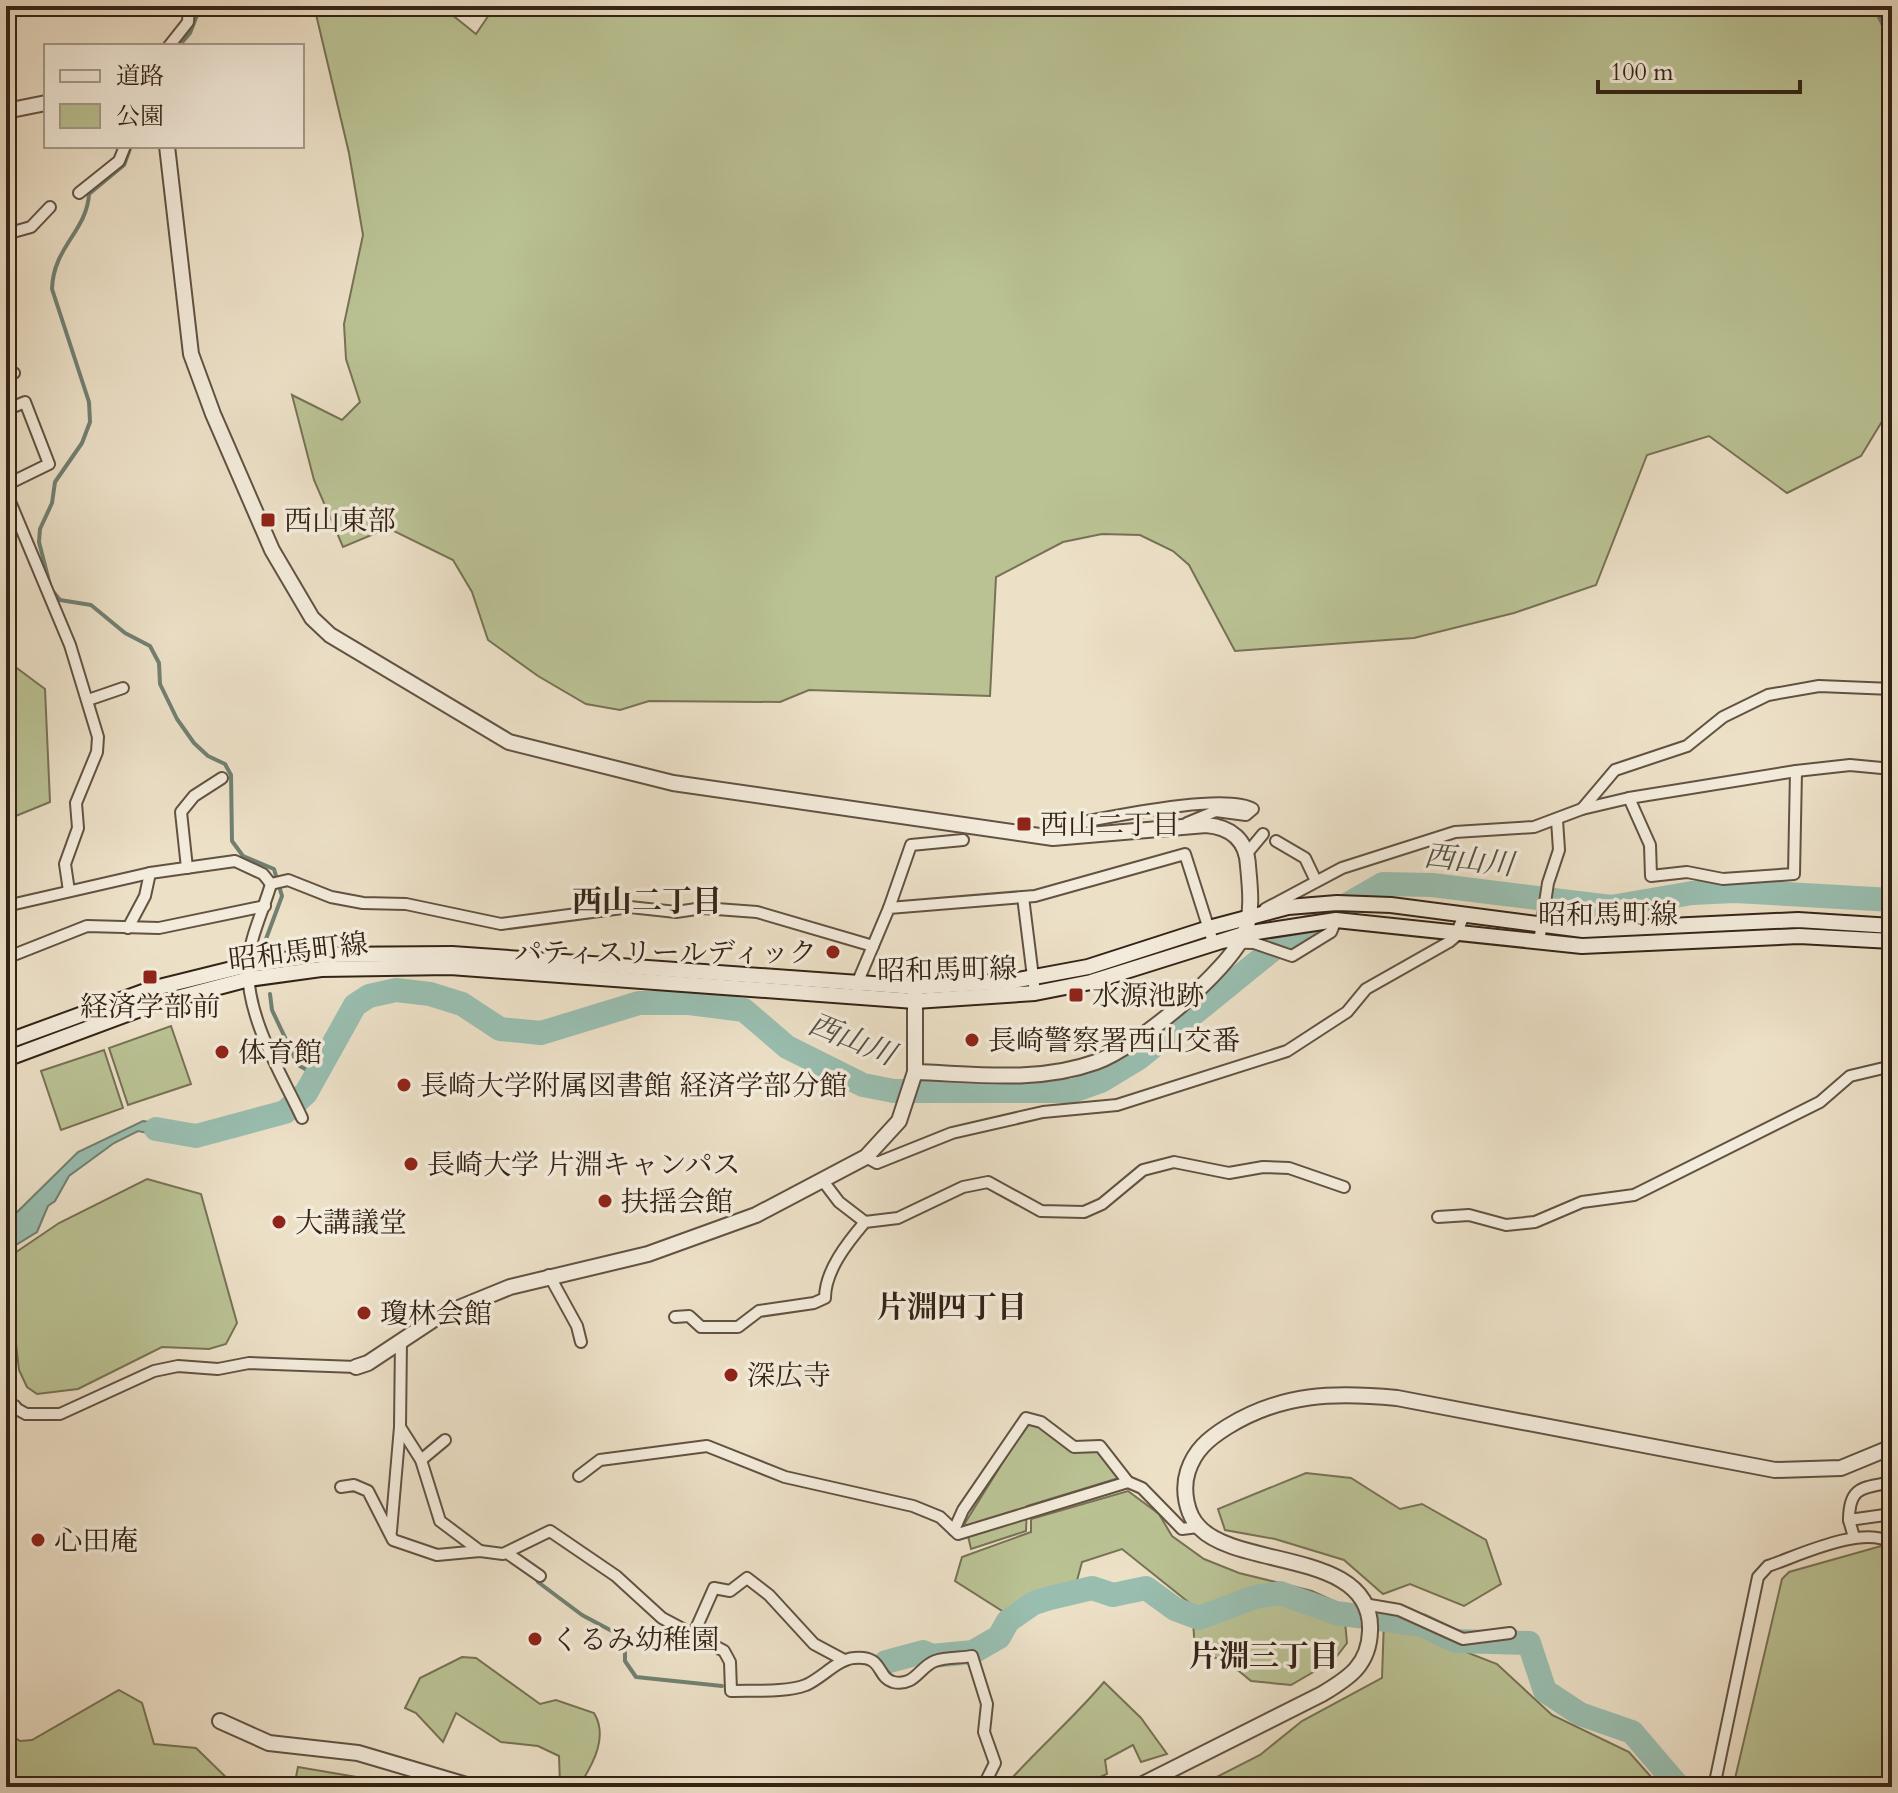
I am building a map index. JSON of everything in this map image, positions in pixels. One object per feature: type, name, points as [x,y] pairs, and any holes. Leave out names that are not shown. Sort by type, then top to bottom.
[{"type":"street","points":[[171,44],[188,22],[189,6]]},
{"type":"street","points":[[6,111],[44,103]]},
{"type":"street","points":[[79,193],[119,161],[124,148]]},
{"type":"street","points":[[167,148],[191,354],[213,414],[272,550],[312,618],[330,635],[509,742],[570,760],[673,783],[1037,836],[1074,838],[1181,826],[1225,828],[1238,837],[1248,852],[1249,938],[1151,1029],[1097,1062],[1054,1074],[1011,1076],[915,1072]]},
{"type":"street","points":[[6,234],[31,227],[50,207]]},
{"type":"street","points":[[6,410],[25,402],[49,464],[6,485]]},
{"type":"street","points":[[6,492],[70,645],[98,737],[97,752],[76,803],[78,828],[65,864],[69,891]]},
{"type":"street","points":[[1582,809],[1615,770],[1687,746],[1723,717],[1768,695],[1819,686],[1892,689]]},
{"type":"street","points":[[88,700],[123,688]]},
{"type":"street","points":[[1249,917],[1342,868],[1455,832],[1509,831],[1629,798],[1796,771],[1850,765],[1892,769]]},
{"type":"street","points":[[1629,798],[1650,845],[1651,876],[1687,872],[1723,879],[1794,874],[1796,771]]},
{"type":"street","points":[[187,868],[181,812],[194,796],[222,778]]},
{"type":"street","points":[[1037,836],[1061,826],[1212,802],[1246,805],[1253,809],[1246,815],[1212,811],[1181,826]]},
{"type":"street","points":[[1539,942],[1547,887],[1559,850],[1557,820]]},
{"type":"street","points":[[1248,852],[1263,834]]},
{"type":"street","points":[[855,990],[911,845],[963,840]]},
{"type":"street","points":[[1276,841],[1305,858],[1316,881]]},
{"type":"street","points":[[889,908],[1023,897],[1102,880],[1185,854],[1211,935]]},
{"type":"street","points":[[6,906],[150,873],[235,861],[263,874],[274,883]]},
{"type":"street","points":[[128,928],[145,896],[150,873]]},
{"type":"street","points":[[274,883],[288,880],[331,897],[363,903],[406,904],[501,924],[630,907],[676,912],[703,908],[757,912],[873,946]]},
{"type":"street","points":[[274,883],[248,972],[252,1000],[302,1118]]},
{"type":"street","points":[[1023,897],[1035,985]]},
{"type":"street","name":"昭和馬町線","points":[[7,1049],[151,989],[248,972],[319,955],[452,954],[915,994],[1035,985],[1088,967],[1211,935],[1249,917],[1288,907],[1365,903],[1464,915],[1544,919],[1583,930],[1798,920],[1892,926]]},
{"type":"street","points":[[6,958],[87,926],[159,928],[265,906]]},
{"type":"street","points":[[866,1157],[877,1163],[952,1133],[1043,1112],[1117,1105],[1287,1051],[1347,1012],[1366,989],[1449,942],[1458,931],[1464,915]]},
{"type":"street","points":[[1249,938],[1292,956],[1331,932],[1336,920]]},
{"type":"street","name":"昭和馬町線","points":[[1211,935],[1249,938],[1283,926],[1359,920],[1539,942],[1628,945],[1799,936],[1892,941]]},
{"type":"street","points":[[10,1404],[26,1414],[60,1414],[166,1368],[218,1369],[249,1363],[356,1367],[368,1363],[439,1316],[549,1275],[648,1254],[756,1215],[866,1157],[899,1121],[915,1072],[915,994]]},
{"type":"street","points":[[6,1012],[7,1049]]},
{"type":"street","points":[[1438,1217],[1469,1215],[1506,1225],[1535,1222],[1582,1202],[1634,1195],[1817,1104],[1850,1076],[1892,1066]]},
{"type":"street","points":[[823,1181],[839,1202],[865,1222],[898,1218],[963,1187],[988,1182],[1041,1211],[1084,1212],[1102,1204],[1143,1170],[1174,1162],[1229,1173],[1263,1167],[1289,1168],[1344,1187]]},
{"type":"street","points":[[675,1317],[689,1316],[701,1327],[738,1327],[759,1311],[814,1303],[825,1298],[825,1284],[840,1254],[865,1222]]},
{"type":"street","points":[[549,1275],[577,1326],[581,1342]]},
{"type":"street","points":[[401,1341],[400,1427],[391,1531],[393,1540],[437,1555],[480,1551],[507,1553],[540,1576]]},
{"type":"street","points":[[6,1359],[10,1404],[6,1418]]},
{"type":"street","points":[[1137,1787],[1350,1677],[1366,1657],[1371,1628],[1364,1604],[1348,1584],[1324,1571],[1220,1543],[1198,1527],[1188,1508],[1184,1482],[1192,1458],[1208,1439],[1274,1403],[1343,1392],[1397,1398],[1775,1470],[1841,1468],[1892,1447]]},
{"type":"street","points":[[954,1530],[963,1510],[1026,1418],[1041,1422],[1074,1447],[1100,1446],[1128,1482],[1142,1488],[1182,1529],[1198,1527]]},
{"type":"street","points":[[400,1427],[421,1460],[440,1521],[480,1551]]},
{"type":"street","points":[[421,1460],[445,1440]]},
{"type":"street","points":[[579,1476],[600,1460],[707,1446],[796,1481],[913,1506],[940,1517],[958,1534],[1128,1482]]},
{"type":"street","points":[[1854,1537],[1849,1520],[1849,1501],[1854,1493],[1892,1482]]},
{"type":"street","points":[[341,1487],[354,1485],[368,1491],[383,1516],[386,1528],[391,1531]]},
{"type":"street","points":[[1849,1520],[1892,1514]]},
{"type":"street","points":[[507,1553],[550,1531],[616,1576],[662,1618],[724,1651],[730,1662],[731,1691],[801,1687],[831,1671],[844,1660]]},
{"type":"street","points":[[1714,1787],[1758,1577],[1768,1566],[1854,1537],[1884,1538],[1892,1543]]},
{"type":"street","points":[[694,1633],[714,1588],[730,1591],[747,1578],[769,1595],[814,1644],[844,1660],[872,1659],[887,1679],[895,1683],[913,1680],[935,1661],[972,1656],[987,1704],[984,1732],[995,1763],[983,1787]]},
{"type":"street","points":[[1364,1604],[1399,1610],[1463,1639],[1510,1633]]},
{"type":"street","points":[[220,1721],[269,1743],[358,1753],[473,1787]]},
{"type":"green space","points":[[314,6],[441,6],[476,34],[495,6],[1892,6],[1892,405],[1861,456],[1787,493],[1709,436],[1647,455],[1596,585],[1514,613],[1414,638],[1235,651],[1189,565],[1173,551],[1140,535],[1102,534],[1063,542],[996,577],[990,696],[809,690],[780,702],[649,701],[620,710],[586,704],[538,676],[488,640],[472,592],[453,560],[388,528],[343,547],[314,480],[292,395],[342,420],[360,402],[346,359],[344,324],[363,235],[349,153]]},
{"type":"green space","points":[[6,660],[45,689],[50,802],[6,820]]},
{"type":"green space","points":[[171,1026],[191,1084],[128,1105],[109,1048]]},
{"type":"green space","points":[[104,1050],[123,1108],[61,1130],[41,1071]]},
{"type":"green space","points":[[147,1179],[201,1194],[237,1323],[226,1344],[209,1349],[162,1347],[78,1389],[37,1394],[27,1387],[19,1370],[16,1344],[6,1324],[6,1259],[59,1223]]},
{"type":"green space","points":[[1026,1425],[1038,1425],[1072,1451],[1097,1449],[1119,1478],[1027,1506],[1026,1531],[971,1549],[965,1523]]},
{"type":"green space","points":[[1306,1473],[1351,1478],[1400,1509],[1422,1504],[1486,1540],[1501,1584],[1464,1606],[1410,1584],[1383,1594],[1344,1560],[1275,1539],[1225,1530],[1218,1509]]},
{"type":"green space","points":[[1128,1491],[1159,1514],[1172,1536],[1204,1559],[1239,1573],[1312,1591],[1334,1601],[1345,1621],[1347,1643],[1334,1660],[1291,1685],[1251,1681],[1228,1662],[1195,1651],[1192,1605],[1122,1549],[1082,1562],[1075,1588],[1024,1601],[1007,1614],[955,1581],[962,1557],[1031,1532],[1031,1519]]},
{"type":"green space","points":[[1881,1546],[1892,1552],[1892,1787],[1733,1787],[1782,1579],[1789,1572]]},
{"type":"green space","points":[[1384,1620],[1497,1664],[1552,1715],[1629,1752],[1660,1787],[1197,1787],[1260,1755],[1302,1721],[1382,1678]]},
{"type":"green space","points":[[462,1657],[476,1658],[540,1704],[556,1700],[594,1713],[600,1731],[598,1749],[581,1783],[560,1784],[559,1756],[538,1746],[501,1742],[456,1713],[443,1742],[416,1713],[405,1708],[420,1678]]},
{"type":"green space","points":[[1104,1682],[1141,1718],[1167,1754],[1141,1762],[1133,1745],[1105,1760],[1107,1774],[1077,1787],[1004,1787],[1080,1709]]},
{"type":"green space","points":[[119,1690],[142,1703],[154,1744],[196,1748],[236,1787],[6,1787],[6,1719],[11,1735],[20,1741],[32,1740]]},
{"type":"green space","points":[[298,1767],[386,1782],[399,1787],[294,1787]]},
{"type":"shaded area","points":[[143,1121],[186,1128],[187,1141],[138,1131],[114,1143],[69,1176],[55,1201],[48,1206],[37,1232],[6,1251],[6,1223],[78,1152]]},
{"type":"waterway","points":[[1874,6],[1892,45]]},
{"type":"waterway","points":[[181,44],[190,33],[197,15]]},
{"type":"waterway","points":[[130,148],[124,165],[89,194],[83,219],[54,274],[52,289],[89,402],[90,422],[82,443],[55,482],[52,503],[40,529],[39,542],[51,589],[60,600],[91,605],[125,633],[150,646],[159,663],[160,684],[177,719],[194,743],[208,756],[225,764],[231,775],[232,841],[243,856],[274,869],[282,896],[263,947]]},
{"type":"waterway","name":"西山川","points":[[156,1129],[196,1136],[285,1112],[306,1093],[355,1005],[369,996],[396,990],[430,994],[462,1004],[500,1029],[541,1033],[639,1003],[689,1003],[744,1010],[787,1047],[863,1085],[894,1091],[1073,1091],[1101,1081],[1139,1058],[1282,942],[1383,884],[1432,885],[1611,907],[1692,893],[1735,891],[1892,900]]},
{"type":"waterway","points":[[270,994],[272,1010],[298,1065],[316,1075]]},
{"type":"waterway","points":[[538,1582],[582,1615],[625,1638],[625,1661],[636,1677],[722,1686]]},
{"type":"waterway","points":[[886,1662],[923,1652],[932,1656],[973,1652],[999,1637],[1008,1621],[1034,1603],[1092,1588],[1113,1595],[1146,1588],[1175,1609],[1199,1618],[1255,1597],[1280,1593],[1336,1613],[1422,1625],[1455,1641],[1529,1643],[1545,1691],[1580,1714],[1632,1732],[1679,1787]]},
{"type":"place","name":"西山東部","points":[[268,520]]},
{"type":"place","name":"西山二丁目","points":[[1024,824]]},
{"type":"place","name":"パティスリールディック","points":[[833,952]]},
{"type":"place","name":"経済学部前","points":[[150,977]]},
{"type":"place","name":"水源池跡","points":[[1076,995]]},
{"type":"place","name":"長崎警察署西山交番","points":[[972,1040]]},
{"type":"place","name":"体育館","points":[[222,1052]]},
{"type":"place","name":"長崎大学附属図書館 経済学部分館","points":[[404,1085]]},
{"type":"place","name":"長崎大学 片淵キャンパス","points":[[411,1164]]},
{"type":"place","name":"扶揺会館","points":[[605,1201]]},
{"type":"place","name":"大講議堂","points":[[279,1222]]},
{"type":"place","name":"瓊林会館","points":[[364,1313]]},
{"type":"place","name":"深広寺","points":[[731,1375]]},
{"type":"place","name":"心田庵","points":[[38,1540]]},
{"type":"place","name":"くるみ幼稚園","points":[[535,1639]]},
{"type":"district","name":"西山二丁目","points":[[647,901]]},
{"type":"district","name":"片淵四丁目","points":[[952,1307]]},
{"type":"district","name":"片淵三丁目","points":[[1264,1656]]}]
